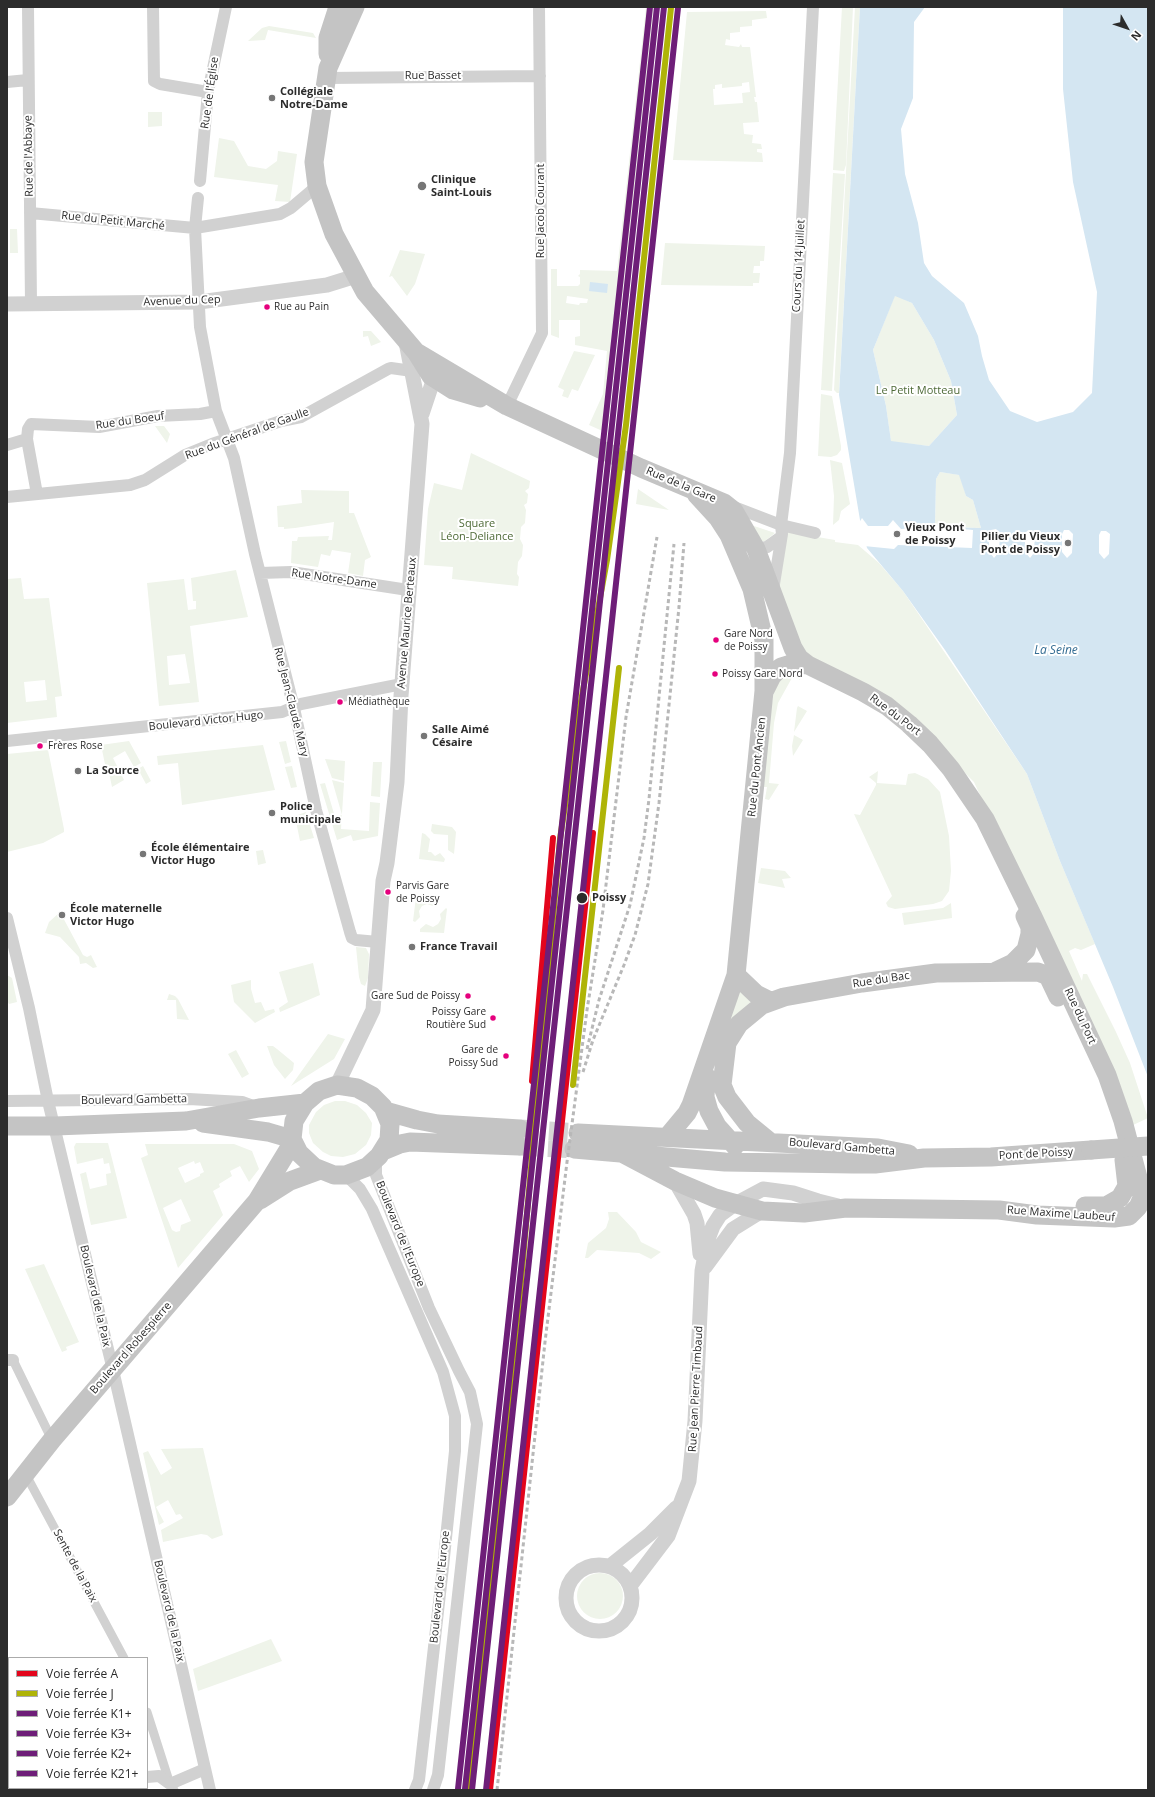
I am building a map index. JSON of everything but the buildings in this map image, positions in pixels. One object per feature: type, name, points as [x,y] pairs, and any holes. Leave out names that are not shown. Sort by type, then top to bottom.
[{"type":"main road","points":[[328,73],[328,38],[338,7]]},
{"type":"main road","points":[[328,73],[355,7]]},
{"type":"main road","name":"Rue de la Gare","points":[[328,73],[314,162],[317,186],[334,234],[365,292],[411,346],[428,372],[437,372],[453,390],[507,406],[694,491]]},
{"type":"main road","name":"Rue du Pont Ancien","points":[[694,491],[718,507],[739,518],[756,549],[772,593]]},
{"type":"main road","name":"Rue du Pont Ancien","points":[[666,1137],[687,1113],[691,1105],[707,1055],[736,975],[764,692],[764,640],[752,589],[718,507]]},
{"type":"main road","name":"Rue du Port","points":[[772,593],[796,654],[808,665],[863,692],[887,706],[910,724],[930,744],[951,769],[975,803],[1033,917],[1107,1075],[1123,1121],[1137,1173],[1142,1194],[1140,1202]]},
{"type":"main road","points":[[764,692],[772,676],[781,667],[794,663],[808,665]]},
{"type":"main road","name":"Rue du Port","points":[[993,972],[1018,960],[1026,950],[1030,934],[1030,927],[994,838]]},
{"type":"main road","name":"Rue du Bac","points":[[770,1001],[784,997],[862,983],[936,973],[1038,972],[1048,976],[1112,1106],[1117,1122],[1127,1181],[1125,1192],[1120,1198],[1106,1206],[1038,1205],[999,1210]]},
{"type":"main road","points":[[736,975],[751,991],[770,1001]]},
{"type":"main road","points":[[769,1141],[747,1123],[727,1097],[722,1084],[727,1043],[739,1024],[755,1010],[770,1001]]},
{"type":"main road","name":"Rue du Pont Ancien","points":[[707,1055],[705,1089],[708,1106],[715,1122],[730,1141],[752,1162]]},
{"type":"main road","points":[[337,1085],[351,1086],[362,1090],[377,1100],[388,1118],[390,1131],[387,1145],[380,1155],[367,1167],[346,1175],[334,1175],[320,1170],[302,1157],[292,1141],[294,1121],[305,1103],[319,1091],[337,1085]]},
{"type":"main road","name":"Boulevard Gambetta","points":[[7,1126],[55,1126],[186,1121],[259,1108],[305,1103]]},
{"type":"main road","points":[[380,1155],[406,1143],[520,1137],[411,1119],[385,1111]]},
{"type":"main road","name":"Boulevard Gambetta","points":[[186,1121],[268,1132],[292,1141]]},
{"type":"main road","name":"Boulevard Gambetta","points":[[666,1137],[730,1141],[769,1141],[878,1148],[924,1158],[876,1164],[725,1162],[622,1153],[576,1141],[666,1137]]},
{"type":"main road","name":"Boulevard Robespierre","points":[[7,1497],[52,1440],[257,1202],[292,1141]]},
{"type":"main road","name":"Pont de Poissy","points":[[924,1158],[1004,1156],[1148,1146]]},
{"type":"main road","points":[[622,1153],[675,1181],[734,1204],[762,1211],[804,1213],[846,1208],[999,1210]]},
{"type":"main road","name":"Boulevard Robespierre","points":[[257,1202],[290,1181],[320,1170]]},
{"type":"main road","name":"Rue Maxime Laubeuf","points":[[999,1210],[1037,1215],[1123,1218],[1134,1212],[1140,1202]]},
{"type":"street","name":"Rue de l'Abbaye","points":[[28,7],[31,304]]},
{"type":"street","points":[[153,7],[154,81],[160,84],[208,92]]},
{"type":"street","name":"Rue de l'Église","points":[[200,181],[208,92],[226,7]]},
{"type":"street","name":"Rue Jacob Courant","points":[[507,406],[542,333],[539,7]]},
{"type":"street","name":"Cours du 14 Juillet","points":[[780,525],[790,453],[813,7]]},
{"type":"street","name":"Rue Basset","points":[[328,73],[540,76]]},
{"type":"street","points":[[7,82],[28,80]]},
{"type":"street","name":"Rue du Petit Marché","points":[[30,213],[195,228],[280,214],[291,208],[317,186]]},
{"type":"street","points":[[198,198],[195,228],[200,327],[216,411],[228,440]]},
{"type":"street","name":"Avenue du Cep","points":[[7,304],[199,302],[327,285],[356,276]]},
{"type":"street","name":"Avenue Maurice Berteaux","points":[[411,346],[412,371],[422,415]]},
{"type":"street","name":"Rue du Général de Gaulle","points":[[7,497],[130,485],[144,480],[185,455],[212,444],[228,440],[281,421],[301,417],[388,369],[391,368],[412,371]]},
{"type":"street","name":"Avenue Maurice Berteaux","points":[[337,1085],[373,1010],[383,881],[387,863],[397,782],[408,590],[422,415],[437,372]]},
{"type":"street","name":"Rue du Boeuf","points":[[27,439],[28,429],[31,424],[99,428],[158,416],[200,414],[216,411]]},
{"type":"street","points":[[7,444],[27,439],[37,494]]},
{"type":"street","name":"Rue Jean-Claude Mary","points":[[228,440],[234,458],[260,573],[294,708],[316,810],[350,932],[352,938],[356,940],[378,942]]},
{"type":"street","name":"Rue de la Gare","points":[[718,507],[780,525],[816,532]]},
{"type":"street","points":[[772,593],[781,538],[780,525]]},
{"type":"street","points":[[756,549],[767,547],[781,538]]},
{"type":"street","name":"Rue Notre-Dame","points":[[260,573],[290,572],[408,590]]},
{"type":"street","name":"Boulevard Victor Hugo","points":[[7,741],[282,712],[301,704],[402,684]]},
{"type":"street","name":"Boulevard de la Paix","points":[[7,918],[12,959],[29,1008],[48,1101],[113,1370],[210,1790]]},
{"type":"street","name":"Boulevard Gambetta","points":[[7,1101],[188,1099],[242,1102],[259,1108]]},
{"type":"street","name":"Boulevard de l'Europe","points":[[380,1155],[376,1175],[429,1308],[470,1392],[477,1424],[438,1775],[433,1790]]},
{"type":"street","name":"Boulevard de l'Europe","points":[[346,1175],[360,1189],[372,1210],[411,1296],[447,1385],[455,1416],[455,1451],[419,1780],[415,1790]]},
{"type":"street","name":"Rue Jean Pierre Timbaud","points":[[675,1181],[686,1198],[697,1223],[702,1271]]},
{"type":"street","name":"Rue Jean Pierre Timbaud","points":[[630,1586],[668,1536],[689,1481],[692,1458],[702,1271],[708,1239],[713,1226],[720,1215],[734,1204],[763,1189],[793,1193],[818,1202],[846,1208]]},
{"type":"street","points":[[702,1271],[732,1229],[762,1211]]},
{"type":"street","name":"Boulevard de l'Europe","points":[[411,1296],[424,1307],[429,1308]]},
{"type":"street","points":[[10,1360],[52,1440]]},
{"type":"street","points":[[442,1372],[450,1368],[459,1371]]},
{"type":"street","points":[[447,1385],[470,1392]]},
{"type":"street","name":"Sente de la Paix","points":[[25,1473],[123,1657]]},
{"type":"street","name":"Rue Jean Pierre Timbaud","points":[[610,1566],[650,1534],[680,1505]]},
{"type":"street","points":[[591,1566],[610,1566],[625,1577],[630,1586],[632,1596],[631,1607],[627,1616],[619,1624],[610,1629],[600,1631],[591,1630],[576,1622],[568,1608],[566,1600],[567,1591],[572,1579],[583,1569],[591,1566]]},
{"type":"street","points":[[148,1715],[172,1787]]},
{"type":"street","points":[[172,1787],[205,1769]]},
{"type":"street","points":[[148,1777],[158,1776],[172,1787]]},
{"type":"green space","points":[[646,7],[655,7],[607,433],[589,425],[603,394],[607,351],[575,345],[575,337],[580,336],[580,320],[559,320],[559,338],[551,335],[551,269],[557,269],[557,286],[578,286],[580,284],[580,277],[578,276],[580,274],[580,270],[617,271]],"holes":[[[567,296],[588,299],[587,303],[580,303],[579,305],[566,303]]]},
{"type":"green space","points":[[842,7],[853,7],[846,165],[844,171],[833,170]]},
{"type":"green space","points":[[855,7],[860,7],[839,393],[837,393],[834,390]]},
{"type":"green space","points":[[766,11],[767,18],[752,20],[752,26],[740,27],[740,32],[730,33],[730,40],[726,39],[725,45],[739,47],[741,44],[742,47],[750,47],[756,97],[754,97],[755,102],[757,102],[759,122],[743,123],[744,134],[753,135],[752,143],[761,144],[762,149],[757,149],[757,152],[762,153],[763,162],[673,160],[687,12]],"holes":[[[749,82],[750,92],[742,93],[743,103],[714,105],[713,89],[715,89],[715,85],[722,84],[722,88],[742,86],[742,83]]]},
{"type":"green space","points":[[269,26],[313,33],[316,38],[268,30],[265,40],[248,41],[262,28]]},
{"type":"green space","points":[[148,112],[162,112],[162,126],[148,127]]},
{"type":"green space","points":[[219,138],[234,141],[248,166],[266,169],[277,161],[278,151],[297,154],[290,202],[275,201],[278,185],[214,177]]},
{"type":"green space","points":[[833,173],[845,174],[832,391],[821,390]]},
{"type":"green space","points":[[10,229],[17,229],[18,253],[10,253]]},
{"type":"green space","points":[[665,243],[765,246],[764,261],[760,261],[760,266],[754,266],[753,273],[760,273],[759,283],[753,283],[753,286],[661,285]]},
{"type":"green space","points":[[400,250],[425,254],[415,284],[407,296],[392,276],[389,277]]},
{"type":"green space","name":"Le Petit Motteau","points":[[895,295],[912,303],[934,340],[951,381],[957,415],[929,446],[891,442],[886,406],[873,350]]},
{"type":"green space","points":[[363,331],[371,331],[381,342],[371,346],[368,336],[363,337]]},
{"type":"green space","points":[[574,351],[595,355],[578,391],[572,389],[568,398],[562,396],[564,390],[558,387]]},
{"type":"green space","points":[[821,394],[832,396],[841,446],[841,450],[837,455],[831,457],[818,456]]},
{"type":"green space","points":[[155,426],[164,426],[170,434],[167,443]]},
{"type":"green space","name":"Square Léon-Deliance","points":[[471,453],[530,481],[529,488],[525,491],[528,494],[527,503],[524,505],[526,510],[525,523],[521,527],[520,539],[523,545],[522,556],[518,562],[518,586],[452,579],[453,567],[424,565],[428,509],[434,483],[462,490]]},
{"type":"green space","points":[[830,460],[842,463],[850,504],[841,511],[839,520],[833,525],[834,496]]},
{"type":"green space","points":[[940,472],[960,475],[966,496],[973,500],[981,528],[939,527],[935,524],[936,479]]},
{"type":"green space","points":[[638,489],[669,510],[636,504]]},
{"type":"green space","points":[[301,490],[349,491],[349,513],[354,513],[371,557],[365,560],[363,576],[348,573],[351,553],[332,550],[330,556],[321,554],[318,567],[291,563],[292,541],[297,541],[298,537],[329,536],[328,540],[332,540],[334,522],[284,529],[284,527],[278,527],[277,506],[302,503]]},
{"type":"green space","points":[[751,525],[775,533],[765,541],[759,542]]},
{"type":"green space","points":[[788,532],[835,540],[835,542],[858,545],[879,563],[903,591],[1027,774],[1060,861],[1095,944],[1081,950],[1075,948],[1069,951],[1082,981],[1083,974],[1087,974],[1116,1032],[1130,1063],[1148,1118],[1131,1126],[974,782],[962,770],[802,651],[777,598],[778,567]]},
{"type":"green space","points":[[236,570],[248,617],[190,626],[199,702],[159,706],[147,583],[184,579],[188,610],[196,609],[196,601],[193,601],[191,578]],"holes":[[[185,654],[190,683],[169,685],[167,656]]]},
{"type":"green space","points":[[21,578],[24,599],[49,598],[62,696],[55,697],[57,717],[7,723],[7,579]],"holes":[[[45,680],[47,700],[26,702],[24,682]]]},
{"type":"green space","points":[[786,671],[802,673],[800,680],[793,676],[778,703],[774,723],[769,783],[779,784],[769,800],[765,799],[767,787],[761,787],[774,688]]},
{"type":"green space","points":[[798,706],[807,711],[794,732],[797,708]]},
{"type":"green space","points":[[794,735],[803,740],[793,756],[792,746]]},
{"type":"green space","points":[[129,741],[141,763],[134,767],[125,751],[113,758],[124,780],[112,787],[108,768],[106,769],[101,745]]},
{"type":"green space","points":[[286,741],[291,762],[285,764],[279,742]]},
{"type":"green space","points":[[263,745],[275,790],[182,805],[178,763],[158,765],[157,756]]},
{"type":"green space","points":[[48,750],[64,832],[43,843],[7,852],[7,754]]},
{"type":"green space","points":[[325,759],[345,761],[344,781],[332,778]]},
{"type":"green space","points":[[373,762],[382,762],[380,797],[371,796]]},
{"type":"green space","points":[[143,766],[151,781],[146,784],[139,771],[136,770]]},
{"type":"green space","points":[[292,766],[297,787],[291,788],[285,767]]},
{"type":"green space","points":[[878,771],[877,783],[906,785],[908,774],[915,773],[928,779],[940,792],[949,836],[951,871],[949,891],[942,901],[933,904],[895,909],[888,907],[886,903],[892,896],[854,814],[860,815],[876,785],[876,783],[869,777]]},
{"type":"green space","points":[[332,780],[344,783],[342,815]]},
{"type":"green space","points":[[325,783],[335,817],[342,815],[341,829],[369,831],[370,802],[380,803],[378,836],[353,841],[351,835],[337,840],[320,784]]},
{"type":"green space","points":[[306,812],[314,838],[300,841],[295,816]]},
{"type":"green space","points":[[432,824],[452,827],[456,832],[454,854],[448,850],[448,835],[434,834],[431,831]]},
{"type":"green space","points":[[422,833],[430,839],[428,852],[431,852],[435,856],[440,853],[445,859],[444,862],[419,859]]},
{"type":"green space","points":[[263,850],[266,863],[258,865],[256,851]]},
{"type":"green space","points":[[761,868],[785,871],[791,878],[782,879],[785,888],[758,883]]},
{"type":"green space","points":[[416,897],[440,900],[433,906],[427,904],[422,906],[419,911],[420,917],[415,922],[413,921]]},
{"type":"green space","points":[[951,903],[952,918],[904,925],[902,913],[943,908]]},
{"type":"green space","points":[[446,908],[444,933],[420,932],[420,929],[426,924],[433,927],[438,924],[441,919],[440,914]]},
{"type":"green space","points":[[60,912],[83,955],[87,957],[91,955],[97,967],[93,968],[86,963],[80,964],[79,957],[60,937],[45,933],[49,922]]},
{"type":"green space","points":[[356,947],[366,948],[369,954],[368,978],[365,986],[361,984],[359,977]]},
{"type":"green space","points":[[313,963],[320,995],[280,1012],[279,1008],[288,1002],[279,972]]},
{"type":"green space","points":[[7,975],[12,978],[17,1002],[9,1004],[7,1001]]},
{"type":"green space","points":[[251,980],[251,989],[255,1003],[261,1002],[265,1011],[274,1009],[275,1012],[255,1023],[234,1002],[231,985]]},
{"type":"green space","points":[[739,990],[752,1001],[731,1022],[729,1021]]},
{"type":"green space","points":[[169,994],[178,999],[189,1020],[177,1019],[176,1000],[167,1000]]},
{"type":"green space","points":[[328,1034],[345,1039],[334,1059],[291,1086]]},
{"type":"green space","points":[[267,1046],[273,1046],[294,1063],[293,1070],[285,1079],[274,1065]]},
{"type":"green space","points":[[236,1050],[249,1074],[242,1078],[228,1054]]},
{"type":"green space","points":[[335,1101],[345,1101],[357,1105],[366,1113],[372,1123],[371,1135],[366,1145],[355,1154],[343,1157],[331,1156],[323,1152],[313,1143],[309,1133],[309,1125],[316,1112],[324,1105]]},
{"type":"green space","points":[[76,1143],[108,1143],[127,1218],[91,1225],[80,1174],[86,1172],[90,1189],[107,1185],[106,1174],[111,1173],[109,1163],[104,1164],[103,1158],[77,1164],[74,1147]]},
{"type":"green space","points":[[145,1144],[234,1144],[252,1151],[259,1169],[249,1182],[240,1166],[230,1171],[232,1176],[219,1184],[220,1187],[213,1191],[223,1215],[178,1268],[141,1158],[148,1155]],"holes":[[[194,1161],[195,1164],[200,1162],[204,1172],[200,1174],[200,1176],[185,1183],[178,1168]],[[181,1199],[191,1221],[181,1225],[180,1231],[176,1232],[172,1230],[163,1208]]]},
{"type":"green space","points":[[608,1212],[617,1212],[636,1232],[641,1242],[661,1252],[651,1259],[639,1253],[597,1250],[588,1258],[585,1258],[588,1243],[606,1228],[609,1219]]},
{"type":"green space","points":[[44,1264],[79,1342],[66,1347],[67,1350],[62,1352],[25,1269]]},
{"type":"green space","points":[[203,1448],[223,1535],[212,1539],[207,1535],[201,1534],[163,1542],[161,1530],[183,1518],[180,1514],[176,1515],[168,1500],[156,1507],[164,1522],[159,1525],[143,1453],[148,1451],[161,1475],[172,1468],[161,1449]]},
{"type":"green space","points":[[595,1573],[605,1573],[613,1577],[619,1583],[623,1591],[623,1601],[619,1609],[613,1615],[605,1619],[595,1619],[587,1615],[581,1609],[577,1601],[577,1591],[581,1583],[587,1577]]},
{"type":"green space","points":[[271,1639],[282,1661],[198,1691],[193,1669]]},
{"type":"water","name":"La Seine","points":[[860,7],[925,7],[914,22],[913,98],[901,129],[905,174],[918,223],[924,263],[932,276],[964,303],[978,336],[989,380],[1010,411],[1037,422],[1073,412],[1092,393],[1097,292],[1073,182],[1063,89],[1063,7],[1148,7],[1148,1077],[1113,987],[1060,861],[1027,774],[945,650],[903,591],[867,548],[860,520],[839,395]],"holes":[[[895,296],[912,303],[934,340],[951,381],[957,415],[929,446],[891,441],[886,406],[873,350]],[[940,472],[959,475],[966,496],[973,500],[981,528],[939,527],[935,524],[936,479]],[[996,529],[1000,533],[999,552],[994,558],[989,551],[989,533],[991,530]],[[1031,530],[1035,534],[1034,553],[1030,558],[1025,552],[1025,534],[1027,531]],[[1064,530],[1069,530],[1073,534],[1072,553],[1067,558],[1062,552],[1062,534]],[[1101,531],[1106,531],[1110,534],[1109,554],[1104,559],[1099,553],[1099,535]]]},
{"type":"water","points":[[590,282],[608,284],[607,293],[589,291]]},
{"type":"pier","name":"Vieux Pont de Poissy","points":[[862,518],[868,526],[888,526],[893,520],[901,529],[931,527],[935,524],[939,527],[973,530],[972,548],[898,545],[894,549],[864,546],[859,523]]},
{"type":"tunnel","points":[[520,1129],[578,1133]]},
{"type":"tunnel","points":[[519,1146],[574,1149]]},
{"type":"railway","points":[[497,1790],[545,1342],[567,1162],[587,1010],[603,910],[626,717],[657,537]]},
{"type":"railway","points":[[583,1072],[593,1040],[635,935],[648,884],[659,803],[684,543]]},
{"type":"railway","points":[[587,1049],[599,1000],[630,905],[644,838],[674,544]]},
{"type":"rail line","name":"K21+","points":[[458,1789],[650,7]]},
{"type":"rail line","name":"K3+","points":[[465,1789],[657,7]]},
{"type":"rail line","name":"K1+","points":[[472,1790],[664,7]]},
{"type":"rail line","name":"J","points":[[467,1790],[520,1293],[560,839],[579,712],[607,560],[626,425],[671,8]]},
{"type":"rail line","name":"K2+","points":[[486,1790],[678,8]]},
{"type":"rail line","name":"J","points":[[573,1085],[619,668]]},
{"type":"rail line","name":"A","points":[[490,1790],[593,833]]},
{"type":"rail line","name":"A","points":[[532,1081],[553,838]]},
{"type":"place","name":"Collégiale Notre-Dame","points":[[272,98]]},
{"type":"place","name":"Clinique Saint-Louis","points":[[422,186]]},
{"type":"place","name":"Rue au Pain","points":[[267,307]]},
{"type":"place","name":"Vieux Pont de Poissy","points":[[897,534]]},
{"type":"place","name":"Pilier du Vieux Pont de Poissy","points":[[1068,543]]},
{"type":"place","name":"Gare Nord de Poissy","points":[[716,640]]},
{"type":"place","name":"Poissy Gare Nord","points":[[715,674]]},
{"type":"place","name":"Médiathèque","points":[[340,702]]},
{"type":"place","name":"Salle Aimé Césaire","points":[[424,736]]},
{"type":"place","name":"Frères Rose","points":[[40,746]]},
{"type":"place","name":"La Source","points":[[78,771]]},
{"type":"place","name":"Police municipale","points":[[272,813]]},
{"type":"place","name":"École élémentaire Victor Hugo","points":[[143,854]]},
{"type":"place","name":"Parvis Gare de Poissy","points":[[388,892]]},
{"type":"place","name":"Poissy","points":[[582,898]]},
{"type":"place","name":"École maternelle Victor Hugo","points":[[62,915]]},
{"type":"place","name":"France Travail","points":[[412,947]]},
{"type":"place","name":"Gare Sud de Poissy","points":[[468,996]]},
{"type":"place","name":"Poissy Gare Routière Sud","points":[[493,1018]]},
{"type":"place","name":"Gare de Poissy Sud","points":[[506,1056]]}]
